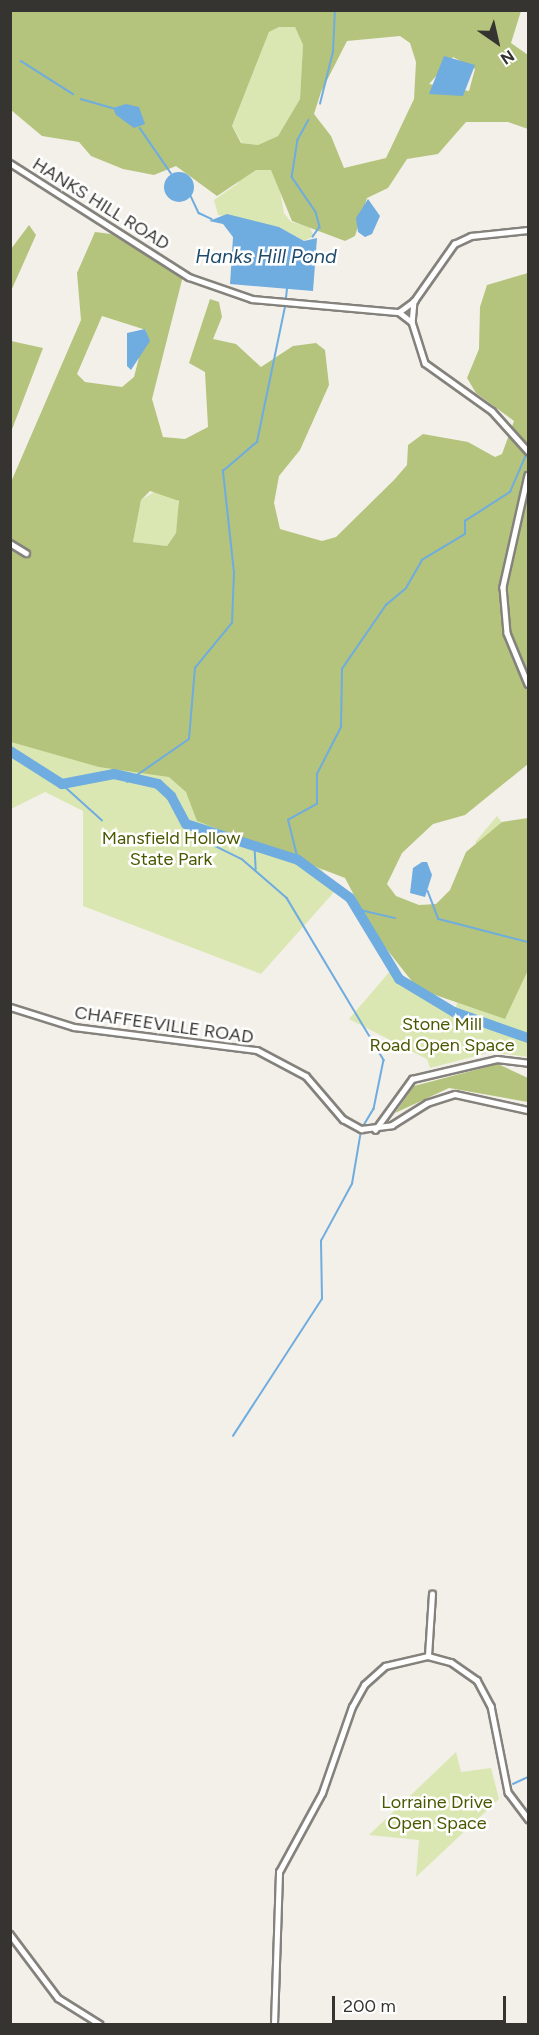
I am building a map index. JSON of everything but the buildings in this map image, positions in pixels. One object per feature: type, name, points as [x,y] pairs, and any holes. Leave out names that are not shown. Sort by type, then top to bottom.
[{"type":"street","name":"HANKS HILL ROAD","points":[[10,163],[211,288],[252,299],[399,312]]},
{"type":"street","points":[[412,322],[399,312],[414,301],[454,244],[471,236],[528,230]]},
{"type":"street","points":[[414,301],[412,322],[428,367],[492,411],[528,451]]},
{"type":"street","points":[[528,475],[503,587],[507,633],[528,684]]},
{"type":"street","points":[[10,543],[26,553]]},
{"type":"street","name":"CHAFFEEVILLE ROAD","points":[[10,1007],[74,1027],[257,1050],[315,1083],[343,1119],[375,1130]]},
{"type":"street","points":[[375,1130],[412,1079],[494,1059],[528,1063]]},
{"type":"street","points":[[375,1130],[455,1094],[528,1110]]},
{"type":"street","points":[[428,1656],[432,1594]]},
{"type":"street","points":[[274,2025],[279,1872],[322,1793],[364,1686],[385,1666],[428,1656],[466,1670],[484,1692],[508,1792],[528,1819]]},
{"type":"street","points":[[10,1934],[58,1998],[100,2025]]},
{"type":"green space","points":[[10,11],[521,11],[511,43],[528,55],[528,129],[508,122],[466,122],[438,154],[407,159],[388,188],[367,198],[355,236],[345,241],[292,221],[271,170],[256,170],[217,196],[176,166],[154,175],[123,169],[91,156],[79,142],[42,136],[11,110]],"holes":[[[279,27],[295,27],[303,45],[300,99],[278,136],[258,145],[241,143],[232,126],[269,32]],[[400,36],[410,43],[416,62],[414,99],[386,158],[344,168],[331,136],[314,114],[321,92],[347,41]],[[453,57],[475,69],[469,91],[429,84]]]},
{"type":"green space","points":[[279,27],[295,27],[303,45],[300,99],[278,136],[258,145],[242,143],[232,126],[269,32]]},
{"type":"green space","points":[[249,166],[276,169],[284,213],[291,222],[309,226],[314,236],[304,241],[279,227],[218,215],[214,200],[237,184]]},
{"type":"green space","points":[[29,225],[36,235],[11,291],[11,249]]},
{"type":"green space","points":[[95,232],[111,234],[183,276],[152,399],[163,437],[185,439],[208,427],[205,372],[189,363],[210,299],[219,302],[222,317],[213,339],[236,344],[261,367],[293,346],[316,343],[325,350],[329,385],[300,450],[279,476],[274,503],[280,529],[322,541],[336,537],[394,480],[407,465],[408,445],[423,434],[468,442],[495,457],[502,454],[514,421],[476,393],[467,378],[479,349],[480,307],[487,285],[528,273],[528,764],[465,815],[433,824],[402,853],[387,884],[396,896],[419,905],[436,904],[450,890],[466,852],[502,822],[528,818],[528,970],[505,1019],[418,989],[374,933],[345,878],[197,821],[186,792],[169,777],[99,767],[11,742],[11,482],[81,320],[77,273]],"holes":[[[102,316],[146,330],[134,377],[122,387],[85,382],[77,374]],[[150,491],[179,501],[176,533],[167,546],[133,542],[141,500]]]},
{"type":"green space","points":[[11,341],[43,348],[11,432]]},
{"type":"green space","points":[[154,492],[173,496],[180,504],[176,533],[167,546],[133,542],[141,500]]},
{"type":"green space","name":"Mansfield Hollow State Park","points":[[11,704],[287,811],[335,891],[261,974],[83,906],[83,811],[45,792],[11,809]]},
{"type":"green space","name":"Stone Mill Road Open Space","points":[[497,816],[528,857],[528,1057],[491,1052],[430,1068],[427,1059],[349,1019],[391,970],[418,994],[456,1010],[476,841]]},
{"type":"green space","points":[[498,1064],[528,1078],[528,1102],[449,1088],[395,1113],[414,1086]]},
{"type":"green space","name":"Lorraine Drive Open Space","points":[[456,1752],[461,1772],[491,1768],[499,1799],[416,1877],[419,1840],[369,1835]]},
{"type":"water","points":[[444,56],[475,65],[463,96],[429,94]]},
{"type":"water","points":[[126,104],[139,107],[145,124],[134,128],[116,115],[113,108]]},
{"type":"water","points":[[179,172],[190,176],[194,187],[190,198],[179,202],[168,198],[164,187],[168,176]]},
{"type":"water","points":[[368,199],[380,216],[372,234],[365,237],[358,232],[356,218]]},
{"type":"water","name":"Hanks Hill Pond","points":[[227,214],[279,227],[304,241],[317,238],[313,291],[230,284],[233,237],[223,224],[209,221]]},
{"type":"water","points":[[145,329],[150,341],[131,370],[127,366],[127,333]]},
{"type":"water","points":[[422,862],[427,862],[432,875],[425,897],[410,893],[413,868]]},
{"type":"waterway","points":[[320,104],[333,52],[335,10]]},
{"type":"waterway","points":[[21,61],[73,94]]},
{"type":"waterway","points":[[81,99],[113,108]]},
{"type":"waterway","points":[[309,120],[298,140],[292,177],[316,212],[320,227],[313,237]]},
{"type":"waterway","points":[[140,128],[171,173]]},
{"type":"waterway","points":[[191,196],[199,213],[212,219]]},
{"type":"waterway","points":[[286,298],[287,289]]},
{"type":"waterway","points":[[127,782],[189,739],[195,668],[232,623],[234,573],[223,471],[257,442],[285,307]]},
{"type":"waterway","points":[[298,860],[288,820],[317,804],[317,774],[341,727],[342,669],[386,605],[406,588],[422,560],[465,534],[465,521],[510,492],[526,455]]},
{"type":"waterway","points":[[10,751],[62,784],[114,774],[158,784],[171,796],[186,824],[298,860],[350,898],[399,979],[454,1012],[528,1038]]},
{"type":"waterway","points":[[62,784],[102,820]]},
{"type":"waterway","points":[[211,836],[211,844],[242,859],[287,898],[384,1060],[374,1109],[363,1127]]},
{"type":"waterway","points":[[255,847],[256,869]]},
{"type":"waterway","points":[[428,891],[439,919],[528,942]]},
{"type":"waterway","points":[[356,909],[395,918]]},
{"type":"waterway","points":[[233,1436],[322,1299],[321,1241],[352,1184],[361,1131]]},
{"type":"waterway","points":[[513,1784],[528,1777]]}]
